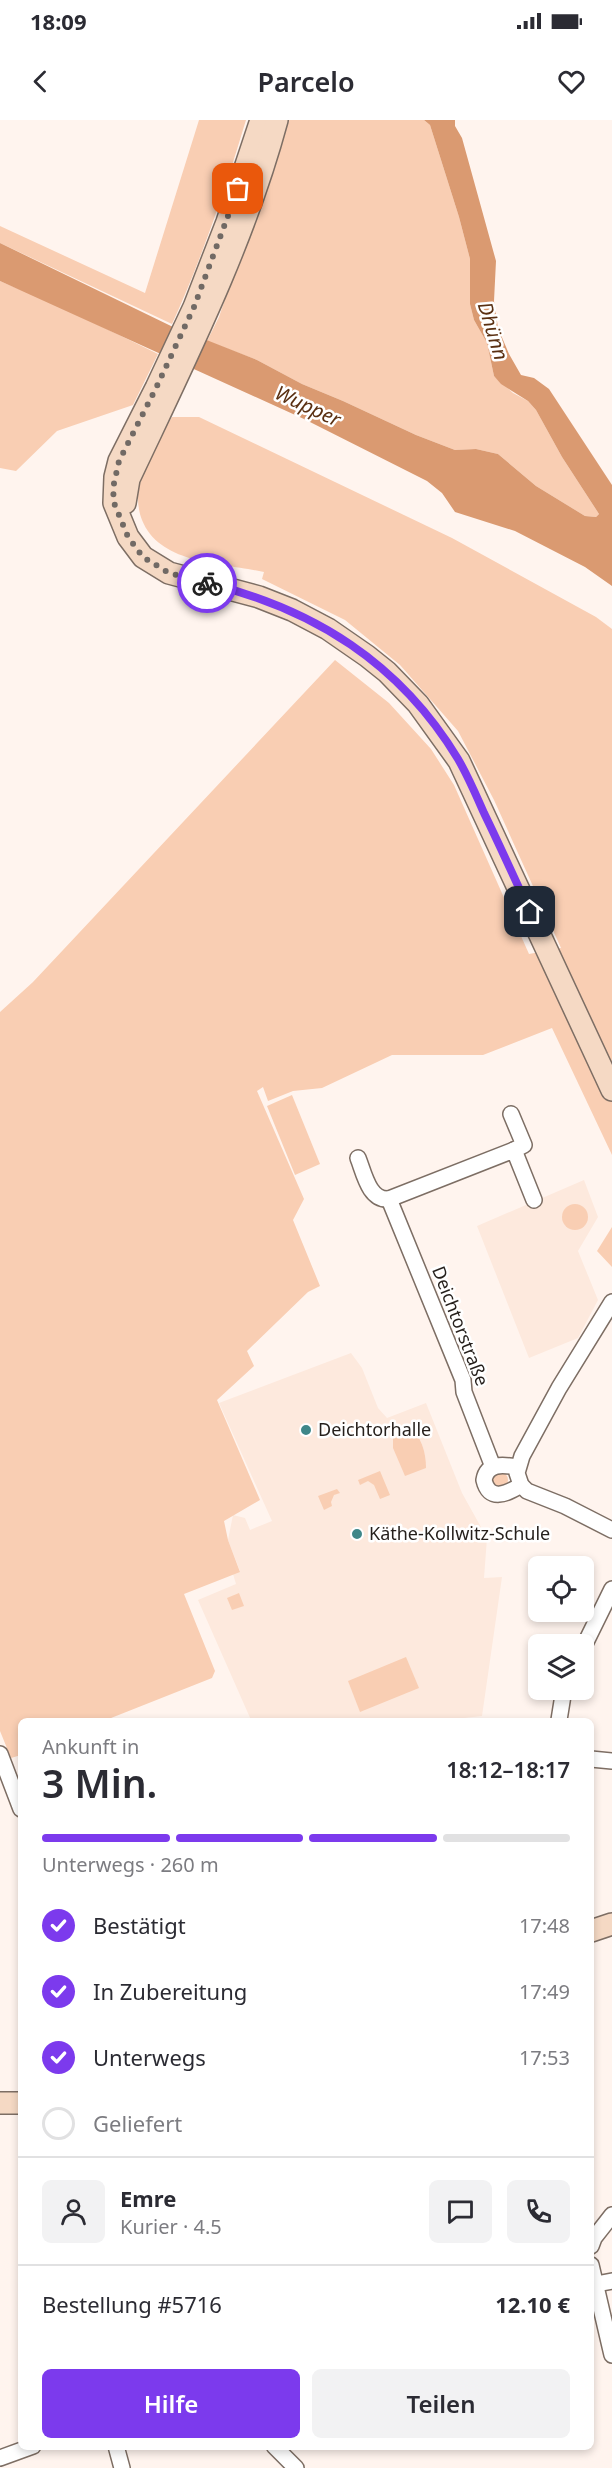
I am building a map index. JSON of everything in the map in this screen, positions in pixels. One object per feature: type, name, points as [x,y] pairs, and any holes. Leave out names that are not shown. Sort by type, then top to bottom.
[{"type":"main road","points":[[201,310],[261,120]]},
{"type":"main road","points":[[277,120],[256,188],[140,438],[125,504],[120,515],[134,547],[155,566],[169,573],[260,597],[292,610],[328,629],[367,656],[387,672],[418,704],[459,761],[612,1090]]},
{"type":"main road","points":[[594,1931],[612,1924]]},
{"type":"main road","points":[[0,2103],[18,2103]]},
{"type":"street","points":[[358,1158],[373,1195],[382,1200],[389,1199],[524,1146],[511,1114]]},
{"type":"street","points":[[514,1149],[534,1200]]},
{"type":"street","name":"Deichtorstraße","points":[[389,1199],[463,1380],[464,1392],[494,1467]]},
{"type":"street","points":[[612,1302],[559,1388],[518,1476],[504,1495],[490,1492],[485,1484],[484,1476],[494,1467],[518,1476],[527,1491],[565,1506],[612,1530]]},
{"type":"street","points":[[590,1634],[612,1589]]},
{"type":"street","points":[[559,1718],[562,1700]]},
{"type":"street","points":[[0,1754],[18,1799]]},
{"type":"street","points":[[594,1759],[612,1761]]},
{"type":"street","points":[[594,2238],[612,2215]]},
{"type":"street","points":[[594,2285],[612,2281]]},
{"type":"street","points":[[594,2289],[612,2355]]},
{"type":"street","points":[[0,2458],[22,2450]]},
{"type":"street","points":[[117,2450],[122,2468]]},
{"type":"street","points":[[278,2450],[296,2468]]},
{"type":"shaded area","points":[[199,120],[246,120],[212,224],[172,324],[0,243],[0,226],[145,293]]},
{"type":"shaded area","points":[[286,120],[424,120],[430,125],[470,259],[470,304],[474,320],[487,343],[494,376],[513,393],[528,401],[536,410],[562,457],[599,514],[596,517],[585,516],[536,486],[498,454],[476,449],[455,450],[416,435],[302,384],[257,360],[207,341],[219,317]]},
{"type":"shaded area","points":[[0,281],[158,354],[133,405],[57,431],[16,471],[0,468]]},
{"type":"shaded area","points":[[172,417],[199,417],[452,538],[596,617],[612,629],[612,1155],[552,1028],[483,1055],[392,1055],[322,1088],[293,1091],[268,1101],[263,1087],[257,1091],[304,1199],[293,1220],[320,1286],[308,1292],[247,1351],[254,1366],[217,1400],[260,1500],[224,1521],[228,1540],[240,1572],[184,1594],[215,1671],[212,1678],[111,1718],[18,1718],[18,1756],[11,1758],[0,1731],[0,1012],[33,982],[335,660],[389,703],[431,749],[454,785],[529,954],[561,948],[494,800],[458,731],[400,665],[345,620],[262,579],[264,572],[178,554],[163,546],[151,535],[140,514],[138,495],[143,470]]},
{"type":"shaded area","points":[[292,1095],[320,1164],[295,1175],[267,1106]]},
{"type":"shaded area","points":[[584,1180],[598,1217],[578,1251],[598,1300],[578,1338],[529,1358],[477,1226]]},
{"type":"shaded area","points":[[575,1204],[584,1208],[588,1217],[584,1226],[575,1230],[566,1226],[562,1217],[566,1208]]},
{"type":"shaded area","points":[[612,1227],[612,1267],[597,1251]]},
{"type":"shaded area","name":"Käthe-Kollwitz-Schule","points":[[351,1353],[362,1368],[378,1408],[387,1418],[426,1403],[462,1493],[487,1538],[484,1578],[502,1577],[482,1716],[464,1718],[250,1718],[198,1600],[236,1584],[233,1574],[240,1571],[228,1540],[233,1515],[245,1518],[250,1530],[272,1521],[219,1403]]},
{"type":"shaded area","points":[[409,1426],[422,1445],[426,1468],[405,1476],[393,1448],[393,1433]]},
{"type":"shaded area","points":[[380,1471],[390,1495],[380,1499],[374,1485],[368,1481],[360,1485],[358,1480]]},
{"type":"shaded area","points":[[500,1472],[506,1474],[508,1480],[506,1486],[500,1488],[494,1486],[492,1480],[494,1474]]},
{"type":"shaded area","points":[[337,1489],[340,1493],[334,1495],[332,1506],[324,1510],[318,1496]]},
{"type":"shaded area","points":[[239,1593],[244,1606],[232,1610],[227,1598]]},
{"type":"shaded area","points":[[406,1657],[419,1688],[360,1712],[348,1681]]},
{"type":"water","points":[[424,120],[455,120],[455,126],[462,138],[496,261],[494,301],[498,328],[509,354],[521,375],[534,378],[549,389],[612,485],[612,586],[585,567],[515,531],[455,512],[442,493],[427,481],[304,419],[0,281],[0,243],[171,326],[257,360],[302,384],[416,435],[455,450],[476,449],[498,454],[536,486],[585,516],[596,517],[599,514],[562,457],[536,410],[528,401],[501,384],[494,376],[487,343],[474,320],[470,304],[470,259],[459,217],[430,125]]},
{"type":"way so far","points":[[207,583],[169,573],[143,557],[128,537],[114,503],[113,488],[119,461],[194,307],[238,189]]},
{"type":"place","name":"Deichtorhalle","points":[[306,1430]]},
{"type":"place","name":"Käthe-Kollwitz-Schule","points":[[357,1534]]},
{"type":"route","points":[[207,583],[260,597],[292,610],[328,629],[367,656],[403,688],[431,720],[459,761],[530,912]]},
{"type":"water label","name":"Dhünn","points":[[493,331]]},
{"type":"water label","name":"Wupper","points":[[308,406]]}]
